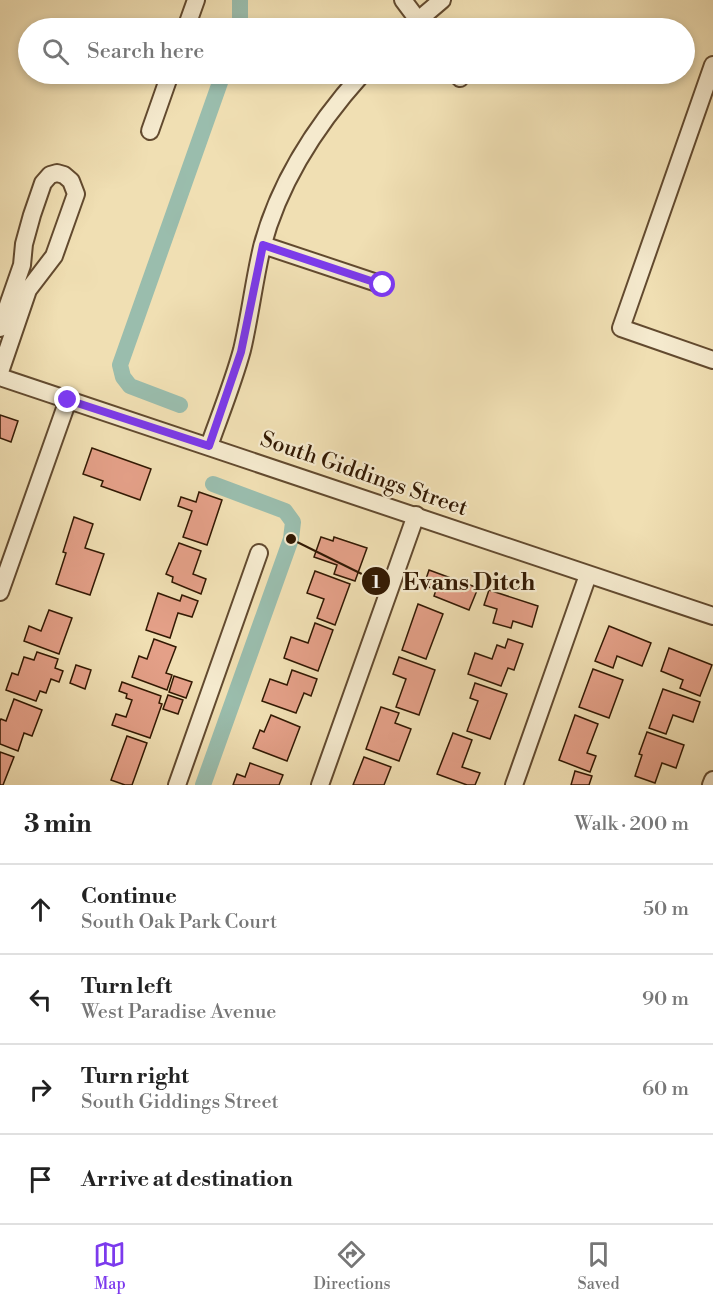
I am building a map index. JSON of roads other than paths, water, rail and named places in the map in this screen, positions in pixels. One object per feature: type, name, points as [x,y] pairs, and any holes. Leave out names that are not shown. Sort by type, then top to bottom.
[{"type":"street","points":[[190,18],[196,0]]},
{"type":"street","points":[[403,0],[413,18]]},
{"type":"street","points":[[425,18],[442,0]]},
{"type":"street","points":[[713,65],[621,328],[713,360]]},
{"type":"street","points":[[150,131],[166,84]]},
{"type":"street","points":[[209,446],[241,352],[263,245],[279,198],[304,150],[338,101],[353,84]]},
{"type":"street","points":[[0,328],[22,265],[24,244],[43,183],[50,174],[64,175],[71,181],[76,194],[66,226],[54,256],[28,290],[0,374]]},
{"type":"street","points":[[263,245],[383,285]]},
{"type":"street","name":"South Giddings Street","points":[[0,374],[68,400],[713,616]]},
{"type":"street","points":[[0,592],[68,400]]},
{"type":"street","points":[[320,785],[416,515]]},
{"type":"street","points":[[177,785],[259,553]]},
{"type":"street","points":[[514,785],[588,575]]},
{"type":"street","points":[[711,785],[713,780]]},
{"type":"waterway","points":[[240,0],[240,18]]},
{"type":"waterway","points":[[180,405],[130,386],[123,377],[120,365],[219,84]]},
{"type":"waterway","points":[[203,785],[291,539],[293,522],[285,511],[213,484]]},
{"type":"place","name":"Evans Ditch","points":[[291,539]]}]
